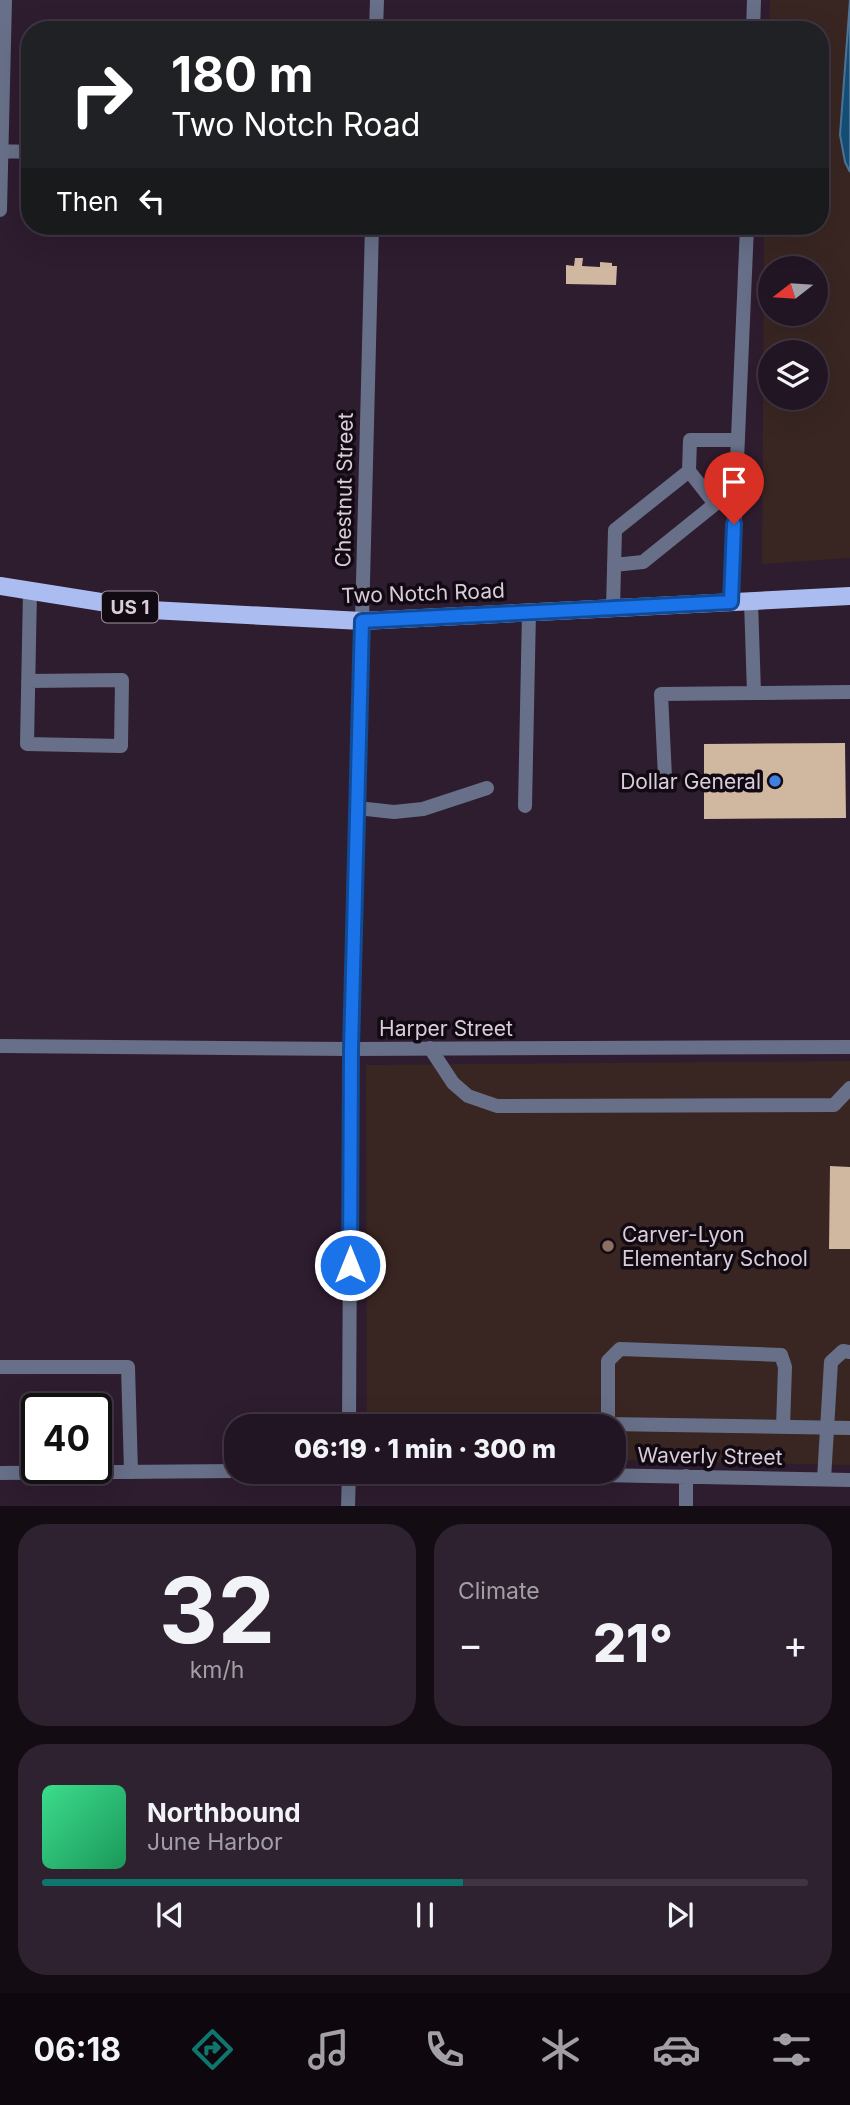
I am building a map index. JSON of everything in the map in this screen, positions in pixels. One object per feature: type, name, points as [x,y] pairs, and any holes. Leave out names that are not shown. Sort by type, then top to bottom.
[{"type":"main road","name":"Two Notch Road","points":[[0,586],[151,610],[362,621],[850,596]]},
{"type":"street","points":[[0,210],[5,0]]},
{"type":"street","points":[[376,21],[377,0]]},
{"type":"street","points":[[753,21],[754,0]]},
{"type":"street","points":[[1,151],[21,152]]},
{"type":"street","name":"Chestnut Street","points":[[349,1414],[351,1049],[372,235]]},
{"type":"street","points":[[731,602],[747,235]]},
{"type":"street","points":[[613,608],[615,530],[642,516],[666,497],[689,471],[690,440],[737,440]]},
{"type":"street","points":[[689,471],[715,503]]},
{"type":"street","points":[[614,565],[643,562],[662,541],[685,522],[715,503],[735,504]]},
{"type":"street","points":[[28,681],[122,680],[121,746],[27,744],[28,681],[30,591]]},
{"type":"street","points":[[751,601],[754,693]]},
{"type":"street","points":[[525,806],[529,612]]},
{"type":"street","points":[[664,777],[661,694],[850,692]]},
{"type":"street","points":[[357,808],[394,812],[423,809],[487,788]]},
{"type":"street","name":"Harper Street","points":[[0,1046],[351,1049],[850,1048]]},
{"type":"street","points":[[430,1048],[453,1083],[468,1096],[497,1106],[834,1105],[850,1088]]},
{"type":"street","points":[[608,1414],[608,1361],[620,1349],[781,1355],[785,1367],[783,1427]]},
{"type":"street","points":[[824,1479],[831,1362],[843,1352],[850,1352]]},
{"type":"street","points":[[0,1367],[128,1367],[131,1472]]},
{"type":"street","points":[[626,1425],[850,1428]]},
{"type":"street","points":[[0,1473],[224,1471]]},
{"type":"street","name":"Waverly Street","points":[[626,1474],[850,1480]]},
{"type":"street","points":[[686,1476],[686,1506]]},
{"type":"street","points":[[348,1506],[349,1484]]},
{"type":"shaded area","points":[[770,0],[850,0],[850,558],[762,564],[763,410],[828,410],[828,340],[763,340],[763,326],[828,326],[828,256],[764,256],[764,235],[829,235],[829,21],[769,21]]},
{"type":"shaded area","name":"Carver-Lyon Elementary School","points":[[850,1061],[850,1465],[626,1460],[626,1414],[367,1414],[366,1065]]},
{"type":"water","points":[[850,0],[850,172],[845,162],[840,135]]},
{"type":"building","points":[[575,258],[583,258],[582,266],[600,267],[600,262],[617,266],[616,285],[566,284],[566,265],[574,266]]},
{"type":"building","name":"Dollar General","points":[[845,743],[846,818],[704,819],[704,744]]},
{"type":"building","points":[[830,1166],[850,1167],[850,1249],[829,1249]]},
{"type":"place","name":"Dollar General","points":[[775,781]]},
{"type":"place","name":"Carver-Lyon Elementary School","points":[[608,1246]]},
{"type":"route","points":[[350,1265],[351,1049],[362,621],[731,602],[734,524]]}]
